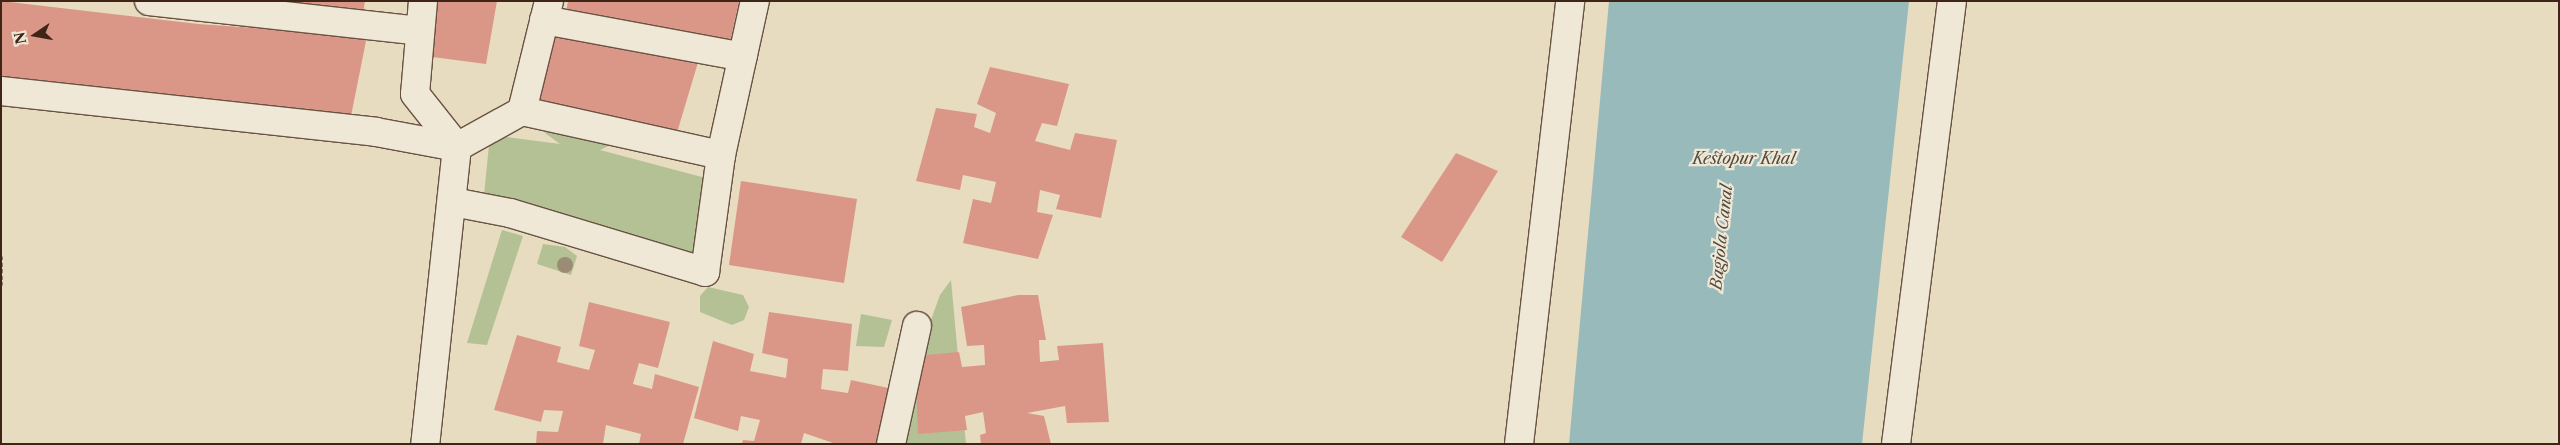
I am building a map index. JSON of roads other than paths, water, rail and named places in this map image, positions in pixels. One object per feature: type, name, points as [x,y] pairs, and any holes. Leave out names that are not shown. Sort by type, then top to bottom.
[{"type":"street","points":[[149,1],[419,31]]},
{"type":"street","points":[[423,1],[415,94],[457,147],[453,202],[425,444]]},
{"type":"street","points":[[453,202],[510,213],[705,272],[721,155],[755,1]]},
{"type":"street","points":[[1519,444],[1570,1]]},
{"type":"street","points":[[1896,444],[1952,1]]},
{"type":"street","points":[[522,111],[547,10],[743,57]]},
{"type":"street","points":[[1,91],[376,132],[457,147],[522,111],[721,155]]},
{"type":"street","points":[[891,444],[917,326]]},
{"type":"water","name":"Kestopur Khal","points":[[1609,1],[1909,1],[1862,444],[1569,444]]},
{"type":"water label","name":"Bagjola Canal","points":[[1721,237]]}]
